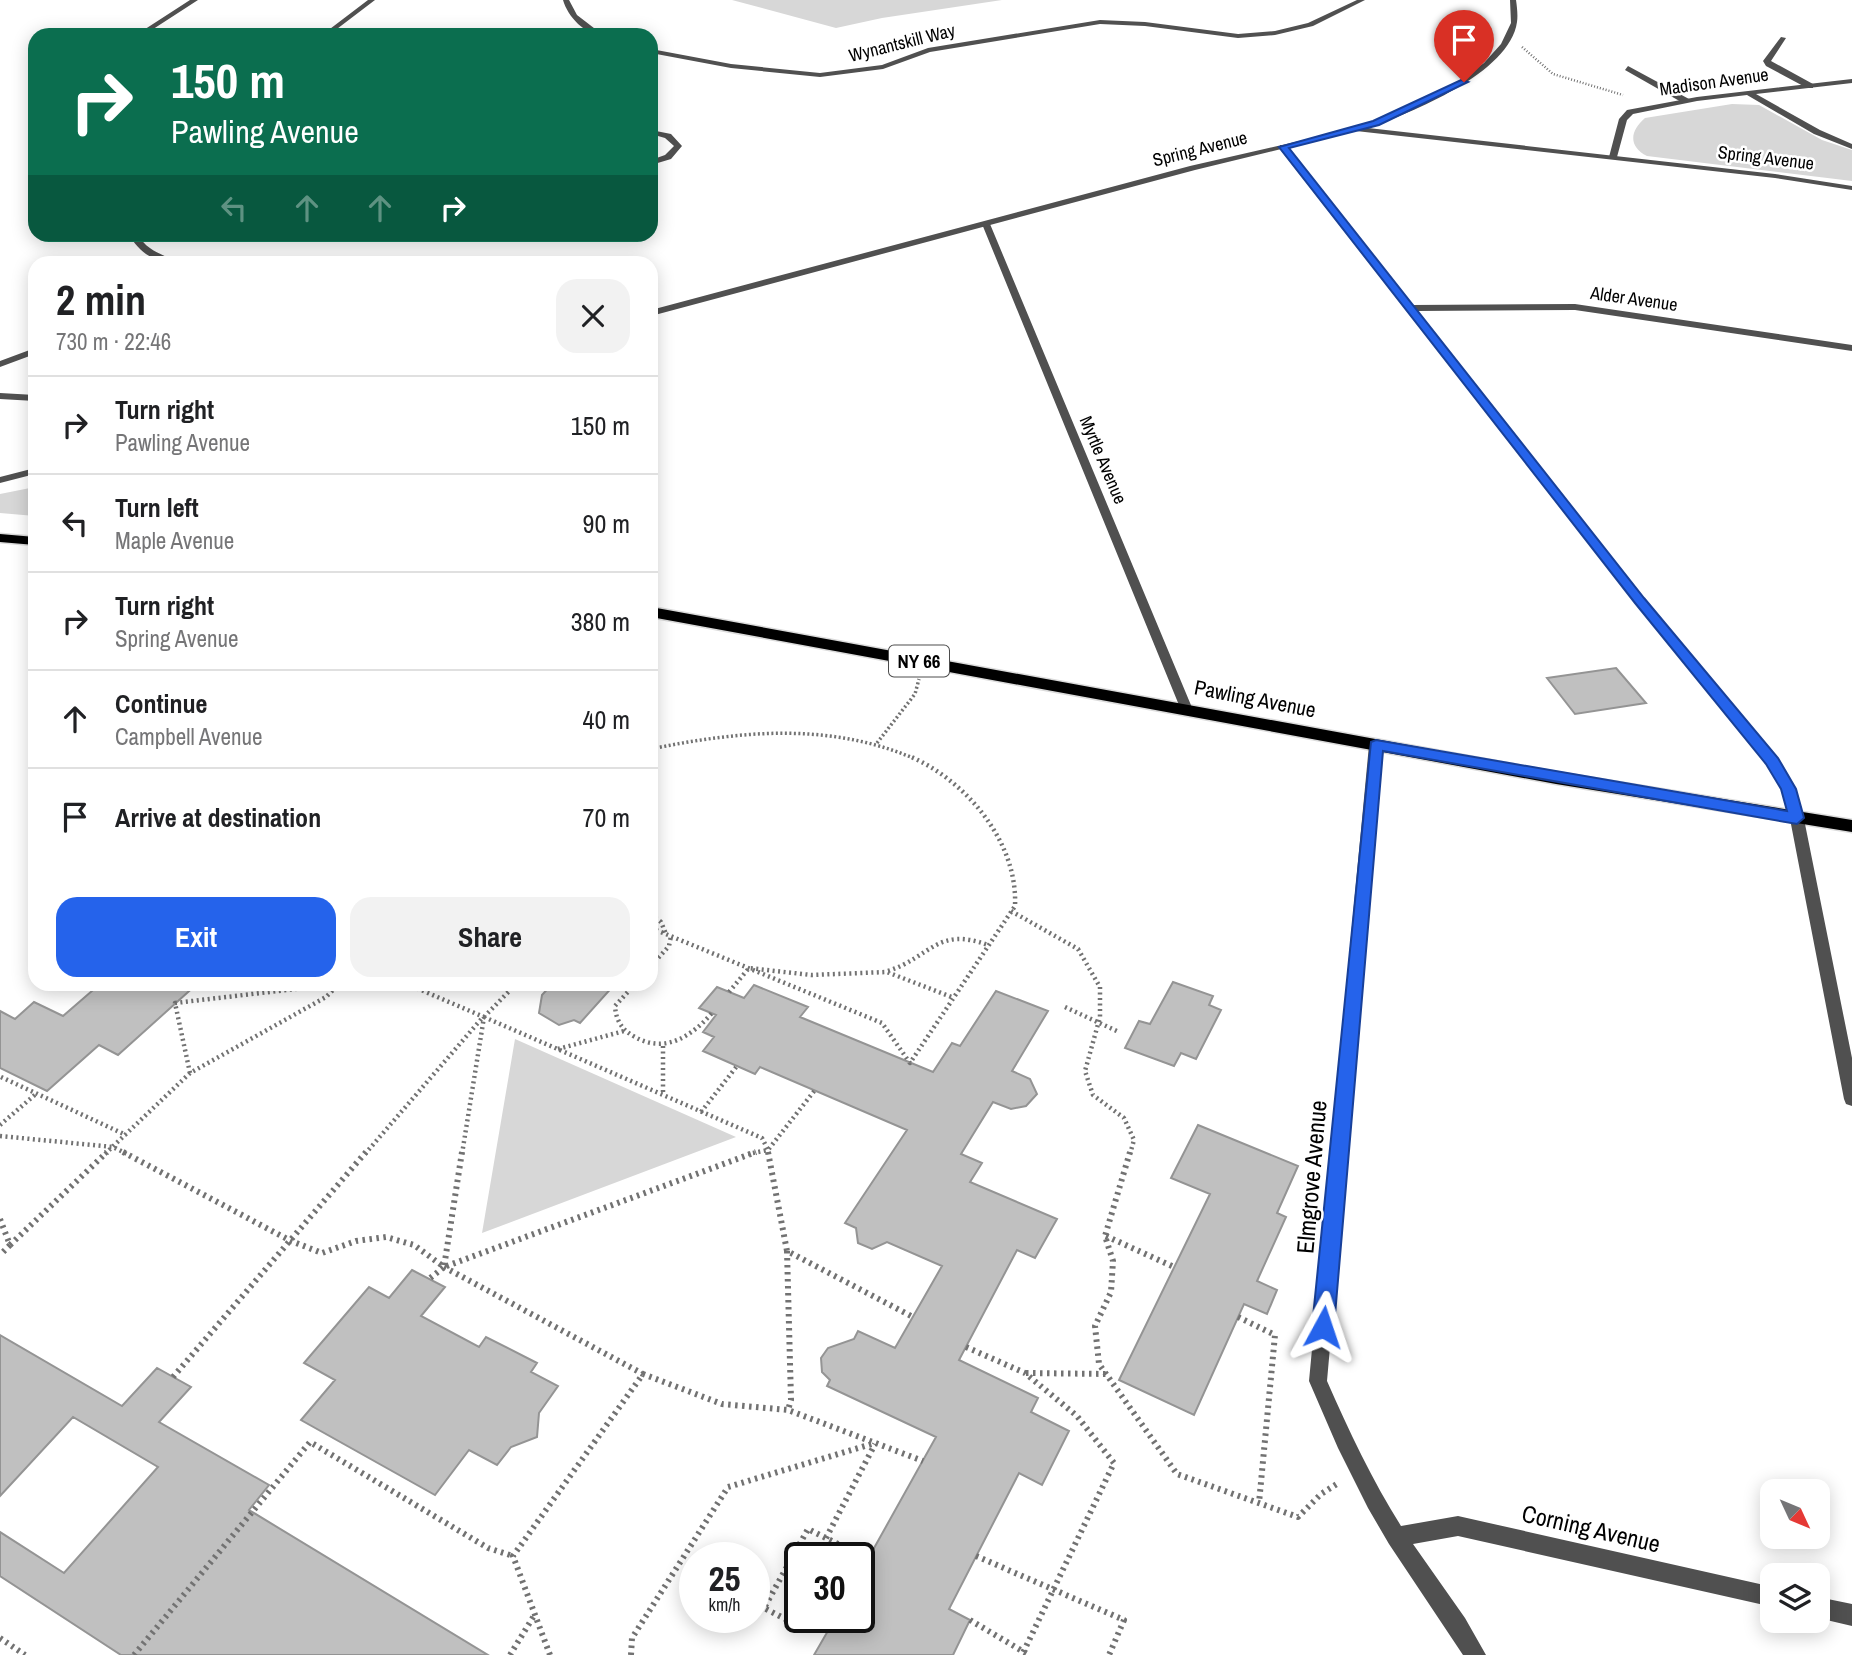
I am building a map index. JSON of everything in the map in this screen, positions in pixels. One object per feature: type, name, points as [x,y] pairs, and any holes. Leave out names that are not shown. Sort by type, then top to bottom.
[{"type":"main road","points":[[0,538],[28,540]]},
{"type":"main road","name":"Pawling Avenue","points":[[658,613],[1376,745],[1852,826]]},
{"type":"street","points":[[150,28],[195,0]]},
{"type":"street","points":[[334,28],[372,0]]},
{"type":"street","points":[[566,0],[569,11],[588,28]]},
{"type":"street","name":"Wynantskill Way","points":[[658,52],[731,66],[820,75],[883,67],[928,50],[1100,22],[1126,21],[1220,35],[1276,34],[1327,20],[1362,0]]},
{"type":"street","points":[[1356,129],[1412,107],[1464,82],[1496,58],[1511,31],[1516,7],[1513,0]]},
{"type":"street","points":[[1783,38],[1767,61],[1810,86]]},
{"type":"street","points":[[1628,68],[1686,101]]},
{"type":"street","name":"Madison Avenue","points":[[1613,157],[1623,118],[1630,112],[1686,101],[1852,81]]},
{"type":"street","points":[[1748,93],[1817,132],[1852,147]]},
{"type":"street","name":"Spring Avenue","points":[[658,311],[1356,129],[1613,157],[1852,188]]},
{"type":"street","points":[[658,134],[668,136],[678,146],[668,157],[658,161]]},
{"type":"street","points":[[1283,147],[1640,601],[1773,761],[1788,789],[1797,818],[1852,1099]]},
{"type":"street","name":"Myrtle Avenue","points":[[986,224],[1187,709]]},
{"type":"street","points":[[136,242],[157,256]]},
{"type":"street","name":"Alder Avenue","points":[[1409,308],[1575,307],[1852,348]]},
{"type":"street","points":[[0,364],[28,354]]},
{"type":"street","points":[[0,396],[28,398]]},
{"type":"street","points":[[0,480],[28,473]]},
{"type":"street","name":"Elmgrove Avenue","points":[[1376,745],[1318,1381],[1344,1443],[1396,1537],[1462,1630],[1475,1655]]},
{"type":"street","name":"Corning Avenue","points":[[1396,1537],[1458,1526],[1760,1594]]},
{"type":"street","points":[[1830,1610],[1852,1615]]},
{"type":"path","points":[[1521,47],[1553,74],[1624,95]]},
{"type":"path","points":[[877,743],[915,694]]},
{"type":"path","points":[[658,748],[709,738],[800,733],[841,736],[877,743],[931,765],[959,785],[982,810],[1004,847],[1017,886],[1015,906],[910,1063],[882,1023],[658,931]]},
{"type":"path","points":[[1011,911],[1078,949],[1100,987],[1098,1023],[1084,1071],[1093,1095],[1124,1118],[1134,1140],[1105,1236],[1113,1261],[1111,1292],[1095,1326],[1099,1364],[1177,1474],[1298,1517],[1321,1494],[1359,1470]]},
{"type":"path","points":[[658,920],[669,935],[669,946],[658,958]]},
{"type":"path","points":[[749,968],[811,975],[898,970],[922,956],[935,943],[953,938],[969,937],[988,945]]},
{"type":"path","points":[[729,992],[749,968]]},
{"type":"path","points":[[887,971],[954,998]]},
{"type":"path","points":[[190,1073],[175,1003],[279,991]]},
{"type":"path","points":[[0,1255],[190,1073],[326,997],[332,991]]},
{"type":"path","points":[[423,991],[762,1138],[768,1150],[787,1251],[791,1400],[788,1410]]},
{"type":"path","points":[[173,1377],[509,991]]},
{"type":"path","points":[[629,991],[615,1006],[615,1020],[624,1031],[642,1042],[663,1046],[681,1040],[697,1031],[712,1013]]},
{"type":"path","points":[[1065,1007],[1119,1032]]},
{"type":"path","points":[[444,1267],[484,1017]]},
{"type":"path","points":[[557,1049],[624,1031]]},
{"type":"path","points":[[663,1046],[663,1095]]},
{"type":"path","points":[[701,1112],[737,1066]]},
{"type":"path","points":[[1,1077],[126,1135]]},
{"type":"path","points":[[429,1279],[444,1267],[749,1154],[768,1150],[815,1090]]},
{"type":"path","points":[[0,1125],[37,1093]]},
{"type":"path","points":[[0,1136],[113,1147],[291,1241],[322,1253],[356,1239],[379,1236],[425,1249],[444,1267],[643,1374],[722,1404],[788,1410],[923,1461]]},
{"type":"path","points":[[0,1219],[10,1245]]},
{"type":"path","points":[[1105,1236],[1174,1267]]},
{"type":"path","points":[[787,1251],[913,1317]]},
{"type":"path","points":[[1238,1317],[1275,1335],[1259,1503]]},
{"type":"path","points":[[966,1348],[1025,1373],[1077,1416],[1114,1464],[1025,1654],[970,1620]]},
{"type":"path","points":[[1025,1373],[1107,1374]]},
{"type":"path","points":[[513,1556],[643,1374]]},
{"type":"path","points":[[134,1655],[310,1442],[488,1548],[513,1556]]},
{"type":"path","points":[[826,1538],[875,1443]]},
{"type":"path","points":[[631,1655],[632,1638],[728,1487],[875,1443]]},
{"type":"path","points":[[801,1542],[808,1529],[834,1542]]},
{"type":"path","points":[[513,1556],[550,1655]]},
{"type":"path","points":[[976,1556],[1124,1620],[1109,1655]]},
{"type":"path","points":[[784,1572],[764,1608],[784,1618]]},
{"type":"path","points":[[510,1655],[535,1614]]},
{"type":"path","points":[[0,1638],[25,1655]]},
{"type":"shaded area","points":[[732,0],[1002,0],[882,18],[836,28]]},
{"type":"shaded area","points":[[1732,104],[1759,105],[1822,140],[1852,150],[1852,181],[1647,156],[1634,143],[1636,128],[1645,118]]},
{"type":"shaded area","points":[[28,488],[28,515],[0,513],[0,494]]},
{"type":"shaded area","points":[[515,1039],[736,1137],[482,1233]]},
{"type":"building","points":[[1616,668],[1646,703],[1575,714],[1547,678]]},
{"type":"building","points":[[1173,982],[1213,996],[1209,1005],[1221,1010],[1196,1059],[1181,1053],[1174,1066],[1125,1048],[1139,1021],[1150,1024]]},
{"type":"building","points":[[754,985],[808,1007],[800,1017],[933,1072],[952,1043],[960,1046],[996,991],[1048,1011],[1012,1071],[1030,1079],[1037,1094],[1026,1106],[1011,1109],[993,1102],[961,1154],[982,1163],[970,1182],[1057,1219],[1035,1258],[1017,1250],[959,1360],[1038,1398],[1031,1412],[1069,1431],[1042,1485],[1019,1473],[949,1609],[970,1620],[953,1655],[814,1655],[827,1633],[875,1633],[875,1546],[936,1437],[827,1386],[830,1380],[822,1372],[821,1358],[828,1348],[854,1339],[858,1331],[895,1348],[942,1266],[887,1242],[872,1249],[858,1243],[856,1228],[845,1223],[907,1130],[760,1067],[755,1074],[703,1051],[714,1037],[703,1032],[716,1015],[699,1008],[717,987],[744,998]]},
{"type":"building","points":[[92,991],[189,991],[118,1055],[99,1045],[47,1091],[0,1068],[0,1011],[15,1019],[34,1002],[63,1016]]},
{"type":"building","points":[[546,991],[609,991],[580,1023],[574,1020],[559,1025],[539,1013],[542,995]]},
{"type":"building","points":[[1198,1125],[1298,1166],[1277,1213],[1286,1217],[1257,1281],[1277,1290],[1267,1314],[1244,1304],[1194,1415],[1119,1380],[1210,1194],[1171,1178]]},
{"type":"building","points":[[412,1270],[445,1287],[421,1316],[479,1347],[486,1337],[537,1363],[531,1372],[558,1386],[539,1413],[537,1437],[511,1447],[497,1465],[469,1450],[435,1495],[301,1420],[335,1380],[304,1363],[369,1287],[389,1298]]},
{"type":"building","points":[[0,1335],[122,1406],[157,1368],[191,1387],[159,1422],[269,1485],[249,1510],[488,1655],[121,1655],[0,1576],[0,1532],[64,1573],[158,1467],[73,1417],[0,1496]]},
{"type":"route","points":[[1323,1327],[1376,745],[1797,818],[1788,789],[1773,761],[1640,601],[1283,147],[1376,123],[1464,82]]}]
